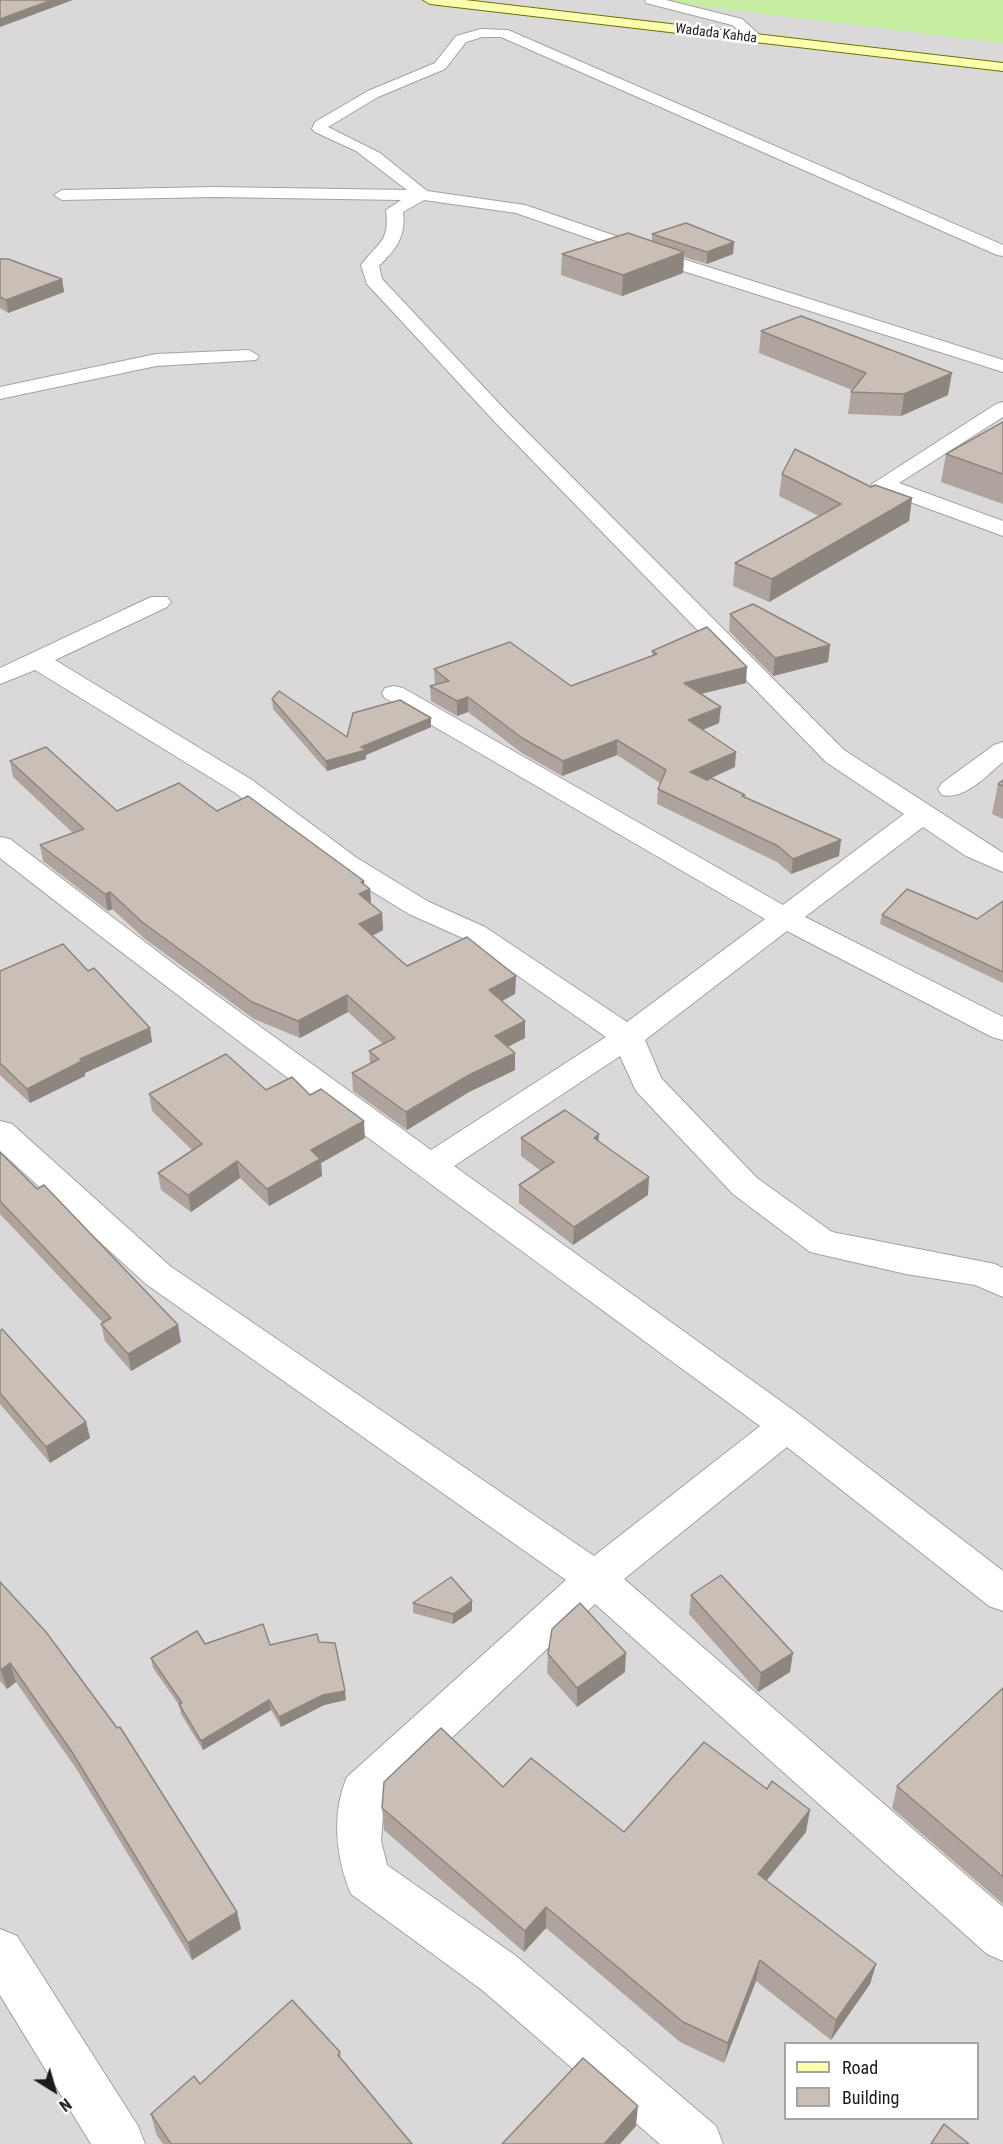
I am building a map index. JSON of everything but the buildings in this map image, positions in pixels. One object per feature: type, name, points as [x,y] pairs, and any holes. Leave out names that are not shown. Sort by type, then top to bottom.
[{"type":"main road","name":"Wadada Kahda","points":[[430,0],[1003,67]]},
{"type":"street","points":[[651,0],[737,22],[756,38]]},
{"type":"street","points":[[422,195],[394,168],[358,145],[320,129],[322,122],[373,94],[440,66],[461,39],[493,32],[512,36],[1003,251]]},
{"type":"street","points":[[62,195],[215,192],[422,195],[519,208],[683,266],[1003,366]]},
{"type":"street","points":[[422,195],[394,210],[398,229],[393,242],[370,265],[373,279],[502,418],[835,756],[976,850],[1003,864]]},
{"type":"street","points":[[0,393],[156,360],[249,356]]},
{"type":"street","points":[[1003,408],[883,484],[1003,529]]},
{"type":"street","points":[[0,677],[159,602]]},
{"type":"street","points":[[35,659],[243,786],[347,864],[419,908],[476,933],[628,1036],[647,1083],[745,1186],[822,1243],[906,1261],[983,1273],[1003,1284]]},
{"type":"street","points":[[394,693],[785,918],[1003,1030]]},
{"type":"street","points":[[951,789],[1003,750]]},
{"type":"street","points":[[428,1167],[628,1036],[922,814]]},
{"type":"street","points":[[0,845],[172,978],[428,1167],[787,1426],[1003,1594]]},
{"type":"street","points":[[0,1132],[158,1275],[595,1580],[1003,1938]]},
{"type":"street","points":[[698,2144],[499,1973],[368,1878],[359,1841],[363,1792],[595,1580],[787,1426]]},
{"type":"street","points":[[0,1953],[112,2141]]},
{"type":"shaded area","points":[[0,0],[652,0],[1003,43],[1003,2144],[0,2144]]},
{"type":"green space","points":[[652,0],[1003,0],[1003,43],[992,42]]}]
